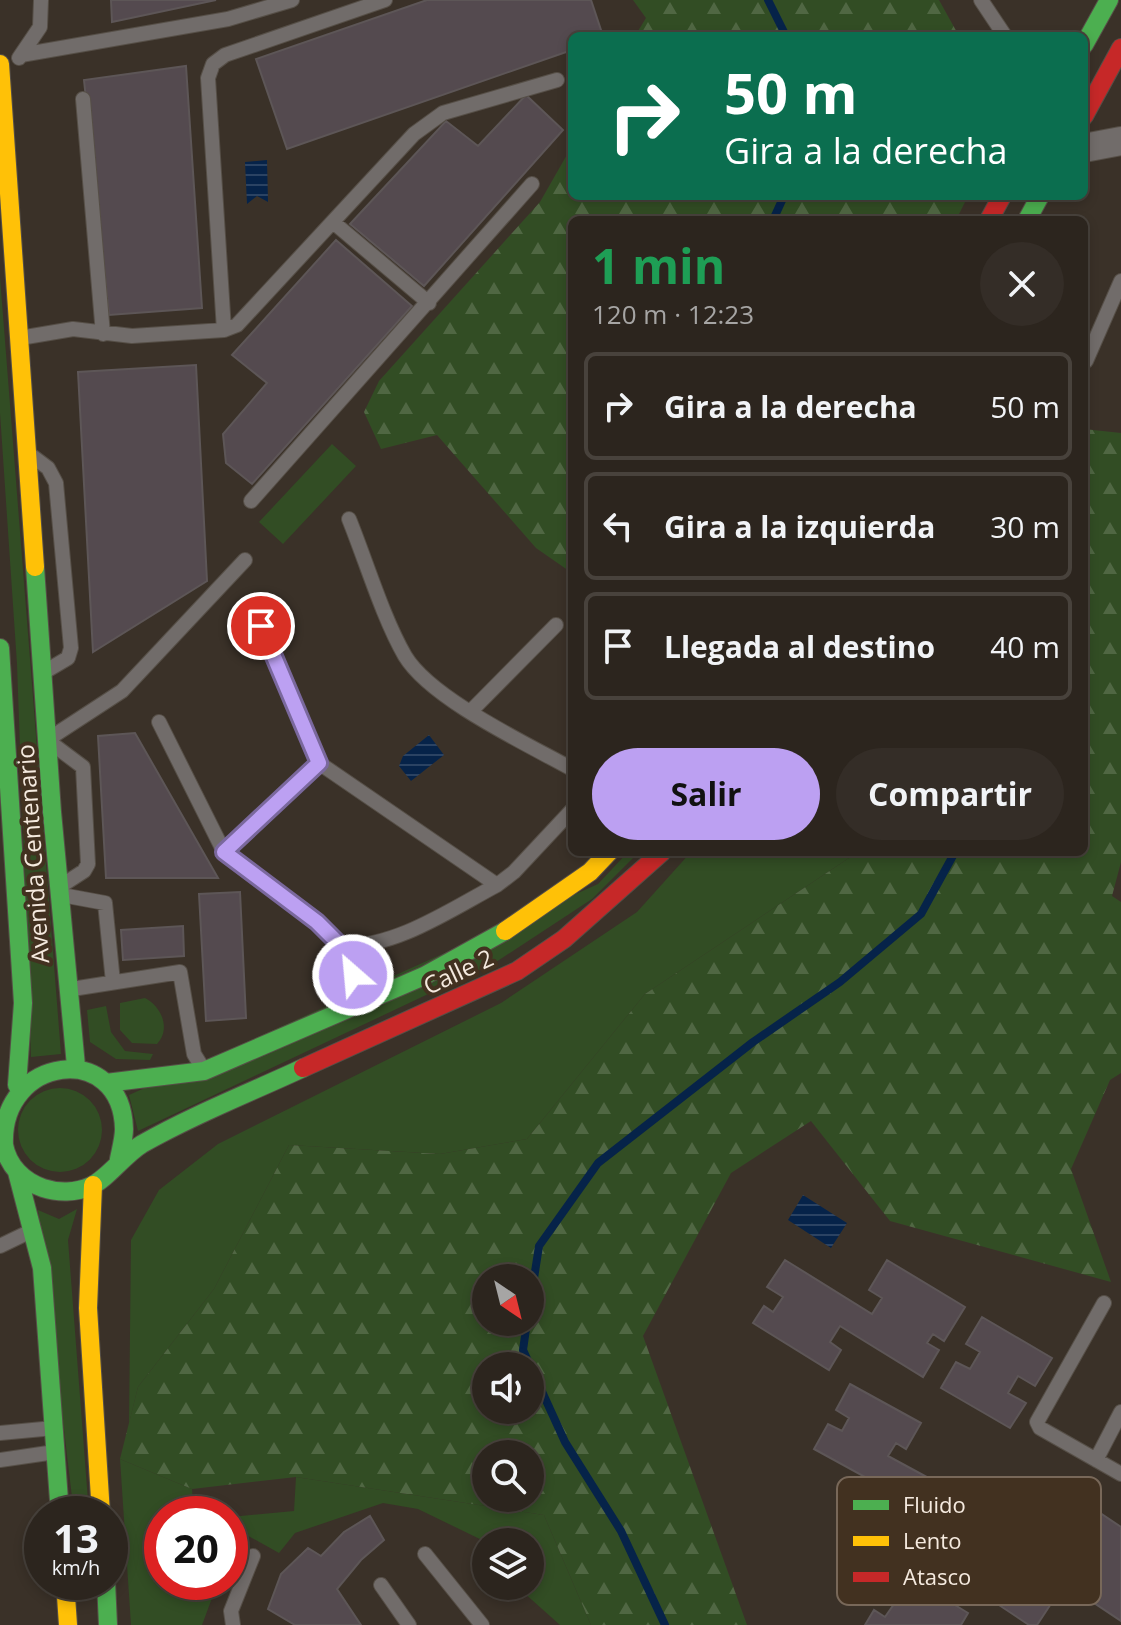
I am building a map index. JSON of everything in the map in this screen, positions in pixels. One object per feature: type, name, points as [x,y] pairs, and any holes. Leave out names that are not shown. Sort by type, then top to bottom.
[{"type":"main road","points":[[1088,38],[1109,0]]},
{"type":"main road","points":[[1088,109],[1121,48]]},
{"type":"main road","name":"Avenida Centenario","points":[[0,64],[47,740],[66,990],[76,1066]]},
{"type":"main road","name":"Avenida Centenario","points":[[0,648],[4,790],[18,888],[23,1003],[17,1085]]},
{"type":"main road","name":"Calle 2","points":[[106,1083],[204,1071],[424,976],[522,921],[590,872],[605,856]]},
{"type":"main road","name":"Calle 2","points":[[119,1159],[165,1131],[517,971],[575,931],[658,856]]},
{"type":"main road","points":[[76,1066],[106,1083],[118,1100],[125,1121],[125,1142],[119,1159],[93,1185],[73,1192],[52,1191],[33,1185],[17,1172],[6,1157],[1,1138],[1,1118],[17,1085],[37,1073],[76,1066]]},
{"type":"main road","points":[[17,1172],[42,1268],[59,1496]]},
{"type":"main road","points":[[93,1185],[88,1228],[87,1290],[100,1496]]},
{"type":"main road","points":[[66,1600],[68,1625]]},
{"type":"main road","points":[[107,1600],[108,1625]]},
{"type":"street","points":[[1088,147],[1121,141]]},
{"type":"lane","points":[[2,85],[40,27],[41,0]]},
{"type":"lane","points":[[21,55],[228,19],[292,0]]},
{"type":"lane","points":[[224,330],[208,78],[213,64],[225,55],[385,0]]},
{"type":"lane","points":[[981,0],[1002,32]]},
{"type":"lane","points":[[19,338],[73,329],[132,336],[224,330],[250,315],[414,134],[443,113],[557,80]]},
{"type":"lane","points":[[83,99],[103,334]]},
{"type":"lane","points":[[251,501],[532,184]]},
{"type":"lane","points":[[333,222],[429,303]]},
{"type":"lane","points":[[1088,356],[1121,281]]},
{"type":"lane","points":[[27,453],[48,468],[56,483],[71,648],[68,658],[42,674]]},
{"type":"lane","points":[[349,519],[405,656],[421,676],[471,711],[568,767]]},
{"type":"lane","points":[[59,891],[88,864],[83,767],[47,740],[122,691],[245,560]]},
{"type":"lane","points":[[471,711],[556,625]]},
{"type":"lane","points":[[261,626],[319,763],[497,885]]},
{"type":"lane","points":[[159,722],[224,852],[317,922],[341,946],[351,972],[374,998]]},
{"type":"lane","points":[[224,852],[319,763]]},
{"type":"lane","points":[[341,946],[367,947],[394,937],[497,885],[514,872],[568,814]]},
{"type":"lane","points":[[59,891],[105,903],[113,982]]},
{"type":"lane","points":[[66,990],[180,972],[194,1054],[204,1071]]},
{"type":"lane","points":[[0,1246],[33,1230]]},
{"type":"lane","points":[[1104,1303],[1037,1422],[1040,1428],[1121,1474]]},
{"type":"lane","points":[[1096,1460],[1121,1412]]},
{"type":"lane","points":[[0,1433],[54,1428]]},
{"type":"lane","points":[[0,1460],[56,1452]]},
{"type":"lane","points":[[425,1554],[482,1625]]},
{"type":"lane","points":[[233,1625],[231,1611],[253,1556]]},
{"type":"lane","points":[[381,1585],[409,1625]]},
{"type":"green space","points":[[633,0],[939,0],[957,32],[637,32],[646,18]]},
{"type":"green space","points":[[568,153],[568,200],[966,200],[958,216],[568,216],[568,570],[536,548],[437,435],[381,449],[364,412],[379,381],[540,202]]},
{"type":"green space","points":[[0,277],[61,1054],[31,1057],[17,664],[0,413]]},
{"type":"green space","points":[[1088,429],[1121,433],[1121,862],[1112,896],[1121,902],[1121,1073],[1110,1080],[1071,1169],[1111,1282],[890,1221],[811,1121],[731,1173],[643,1336],[747,1625],[591,1625],[544,1515],[524,1512],[544,1512],[544,1440],[472,1440],[472,1504],[296,1477],[192,1489],[120,1459],[138,1387],[214,1289],[289,1145],[440,1154],[527,1139],[645,994],[852,856],[1088,856]]},
{"type":"green space","points":[[332,444],[356,466],[283,544],[259,522]]},
{"type":"green space","points":[[624,856],[635,856],[592,899],[496,962],[138,1131],[129,1095],[598,884]]},
{"type":"green space","points":[[687,856],[852,856],[645,994],[527,1139],[440,1154],[289,1145],[214,1289],[138,1387],[129,1424],[131,1240],[159,1190],[218,1144],[501,1003],[637,912]]},
{"type":"green space","points":[[145,998],[156,1007],[163,1019],[163,1032],[157,1044],[132,1043],[120,1030],[120,1003]]},
{"type":"green space","points":[[106,1006],[111,1032],[125,1051],[153,1054],[150,1060],[116,1059],[90,1042],[87,1010]]},
{"type":"green space","points":[[60,1088],[76,1091],[90,1100],[99,1114],[102,1130],[99,1146],[90,1160],[76,1169],[60,1172],[44,1169],[30,1160],[21,1146],[18,1130],[21,1114],[30,1100],[44,1091]]},
{"type":"green space","points":[[77,1209],[68,1240],[88,1496],[72,1496],[38,1210],[59,1219]]},
{"type":"green space","points":[[120,1459],[192,1489],[193,1496],[144,1496],[144,1600],[211,1600],[202,1625],[131,1625],[128,1496],[122,1496]]},
{"type":"green space","points":[[296,1477],[472,1504],[472,1512],[544,1515],[591,1625],[560,1625],[532,1600],[544,1600],[544,1528],[472,1528],[472,1535],[418,1509],[383,1503],[295,1533],[279,1553],[248,1536],[248,1515],[294,1511]]},
{"type":"water","points":[[267,160],[268,202],[257,196],[247,204],[245,162]]},
{"type":"water","points":[[429,735],[444,755],[411,781],[399,766],[403,756]]},
{"type":"water","points":[[803,1195],[847,1223],[831,1248],[788,1220]]},
{"type":"building","points":[[111,0],[216,0],[112,22]]},
{"type":"building","points":[[427,0],[591,0],[602,32],[568,32],[568,51],[287,149],[256,59]]},
{"type":"building","points":[[186,66],[202,308],[109,315],[84,80]]},
{"type":"building","points":[[526,95],[563,130],[424,286],[350,224],[446,121],[478,146]]},
{"type":"building","points":[[336,240],[412,306],[252,484],[226,463],[223,434],[267,383],[232,355]]},
{"type":"building","points":[[196,365],[207,581],[93,652],[78,372]]},
{"type":"building","points":[[135,733],[218,878],[106,878],[98,736]]},
{"type":"building","points":[[240,892],[246,1018],[206,1021],[199,894]]},
{"type":"building","points":[[183,926],[184,956],[123,960],[121,930]]},
{"type":"building","points":[[785,1260],[872,1314],[882,1298],[869,1290],[887,1260],[965,1307],[944,1341],[933,1334],[927,1343],[939,1350],[923,1377],[840,1326],[830,1342],[841,1350],[829,1370],[753,1323],[764,1306],[773,1312],[783,1297],[767,1287]]},
{"type":"building","points":[[982,1317],[1052,1358],[1035,1386],[1018,1376],[1008,1393],[1026,1403],[1010,1428],[941,1388],[956,1362],[970,1369],[980,1352],[966,1344]]},
{"type":"building","points":[[850,1384],[921,1423],[906,1449],[896,1443],[888,1456],[927,1477],[865,1477],[814,1449],[828,1424],[842,1431],[849,1418],[836,1410]]},
{"type":"building","points":[[1101,1514],[1121,1527],[1121,1621],[1097,1605],[1101,1605]]},
{"type":"building","points":[[370,1516],[384,1540],[361,1560],[337,1589],[361,1625],[295,1625],[268,1609],[281,1574],[308,1548],[321,1556],[344,1532]]},
{"type":"building","points":[[893,1605],[955,1605],[968,1613],[961,1625],[865,1625],[874,1610],[885,1617]]},
{"type":"building","points":[[999,1605],[1050,1605],[1037,1625],[1029,1625]]},
{"type":"waterway","points":[[768,0],[784,32]]},
{"type":"waterway","points":[[775,216],[782,200]]},
{"type":"waterway","points":[[536,1264],[539,1246],[598,1163],[753,1042],[840,982],[921,914],[953,856]]},
{"type":"waterway","points":[[525,1336],[523,1350],[565,1442],[621,1531],[665,1625]]},
{"type":"traffic: fast","points":[[1088,38],[1109,0]]},
{"type":"traffic: fast","points":[[1029,216],[1038,200]]},
{"type":"traffic: fast","points":[[35,567],[52,812],[76,1066]]},
{"type":"traffic: fast","points":[[0,648],[23,1003],[17,1085]]},
{"type":"traffic: fast","points":[[106,1083],[204,1071],[424,976],[505,931]]},
{"type":"traffic: fast","points":[[119,1159],[124,1129],[118,1100],[104,1081],[84,1071],[62,1070],[40,1077],[21,1092],[8,1115],[4,1145],[9,1160],[18,1172],[43,1188],[73,1191],[97,1183],[135,1149],[161,1133],[303,1068]]},
{"type":"traffic: fast","points":[[17,1172],[42,1268],[59,1496]]},
{"type":"traffic: fast","points":[[107,1600],[108,1625]]},
{"type":"traffic: slow","points":[[0,64],[35,567]]},
{"type":"traffic: slow","points":[[505,931],[590,872],[605,856]]},
{"type":"traffic: slow","points":[[93,1185],[88,1308],[100,1496]]},
{"type":"traffic: slow","points":[[66,1600],[68,1625]]},
{"type":"traffic: jam","points":[[1088,109],[1121,48]]},
{"type":"traffic: jam","points":[[991,216],[1000,200]]},
{"type":"traffic: jam","points":[[303,1068],[517,971],[564,939],[657,856]]},
{"type":"route","points":[[261,626],[319,763],[224,852],[317,922],[341,946],[353,975]]}]
